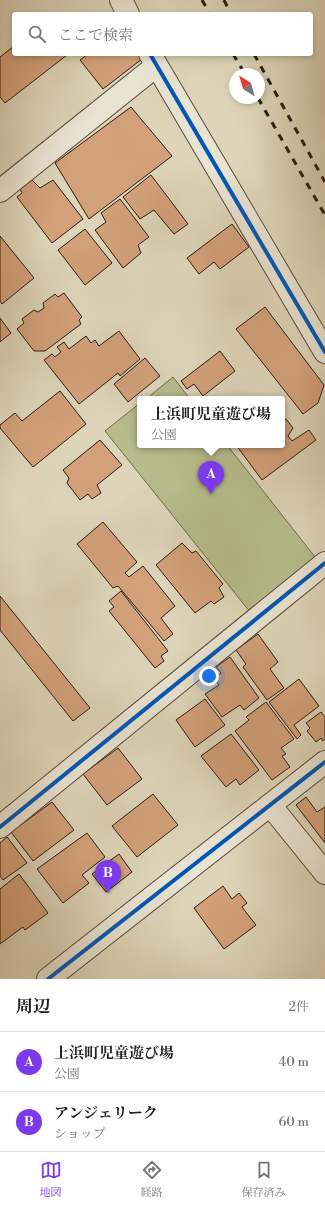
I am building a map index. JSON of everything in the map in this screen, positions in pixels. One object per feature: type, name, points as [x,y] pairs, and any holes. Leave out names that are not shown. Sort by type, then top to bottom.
[{"type":"street","points":[[121,0],[127,12]]},
{"type":"street","points":[[0,191],[153,60],[325,352]]},
{"type":"street","points":[[0,827],[325,563]]},
{"type":"street","points":[[48,979],[325,762]]},
{"type":"street","points":[[270,805],[325,873]]},
{"type":"green space","points":[[173,377],[188,396],[150,396]]},
{"type":"green space","points":[[137,405],[137,448],[229,448],[315,557],[250,612],[105,431]]},
{"type":"building","points":[[12,48],[12,56],[66,56],[5,103],[0,97],[0,57]]},
{"type":"building","points":[[85,56],[141,56],[142,59],[103,89],[80,60]]},
{"type":"building","points":[[131,107],[172,156],[89,219],[55,163]]},
{"type":"building","points":[[151,175],[188,224],[174,234],[154,210],[140,219],[123,197]]},
{"type":"building","points":[[32,180],[40,188],[53,180],[83,219],[52,243],[17,197],[22,193],[20,189]]},
{"type":"building","points":[[120,199],[149,237],[138,245],[141,253],[123,268],[95,230],[106,222],[101,213]]},
{"type":"building","points":[[232,224],[249,247],[220,269],[214,262],[199,274],[187,258]]},
{"type":"building","points":[[85,229],[112,263],[85,285],[58,250]]},
{"type":"building","points":[[0,236],[34,278],[2,304],[0,301]]},
{"type":"building","points":[[64,293],[82,317],[79,320],[81,324],[45,351],[34,351],[17,329],[24,323],[22,319],[34,310],[38,312],[44,308],[43,303],[55,294],[58,297]]},
{"type":"building","points":[[265,307],[324,385],[318,403],[303,414],[236,329]]},
{"type":"building","points":[[0,318],[11,333],[0,342]]},
{"type":"building","points":[[119,331],[140,359],[120,376],[118,373],[79,404],[44,360],[52,354],[55,357],[61,352],[57,347],[64,342],[69,349],[86,336],[91,343],[95,340],[99,346]]},
{"type":"building","points":[[220,351],[235,371],[203,396],[194,384],[187,389],[181,381]]},
{"type":"building","points":[[145,358],[160,376],[128,402],[114,384]]},
{"type":"building","points":[[60,391],[86,424],[33,467],[0,428],[0,425],[15,413],[22,421]]},
{"type":"building","points":[[285,420],[293,428],[288,436],[292,441],[309,430],[316,440],[262,480],[238,448],[285,448]]},
{"type":"building","points":[[100,440],[122,465],[97,485],[101,493],[92,499],[88,494],[80,500],[67,483],[69,478],[63,470]]},
{"type":"building","points":[[103,522],[137,562],[125,573],[129,577],[143,566],[175,606],[161,618],[173,634],[164,641],[118,586],[113,588],[77,544]]},
{"type":"building","points":[[182,543],[192,553],[196,551],[223,584],[219,588],[224,597],[214,604],[211,601],[195,613],[156,565]]},
{"type":"building","points":[[121,591],[168,651],[161,656],[164,661],[155,668],[109,611],[114,607],[109,601]]},
{"type":"building","points":[[0,596],[90,708],[73,721],[0,630]]},
{"type":"building","points":[[258,634],[278,662],[270,669],[284,688],[267,700],[243,667],[246,664],[236,650]]},
{"type":"building","points":[[230,657],[259,698],[244,710],[240,705],[222,717],[205,694],[219,685],[214,678],[221,673],[216,667]]},
{"type":"building","points":[[299,679],[319,706],[294,725],[301,735],[297,739],[269,702]]},
{"type":"building","points":[[205,699],[225,725],[195,747],[176,720]]},
{"type":"building","points":[[266,702],[294,739],[281,748],[286,754],[282,756],[290,767],[272,780],[235,731],[249,720],[246,717]]},
{"type":"building","points":[[321,712],[325,717],[325,739],[323,741],[321,738],[316,742],[307,731],[310,728],[306,723]]},
{"type":"building","points":[[231,734],[259,770],[240,785],[236,779],[226,787],[201,756]]},
{"type":"building","points":[[118,748],[142,779],[107,805],[83,774]]},
{"type":"building","points":[[153,794],[178,825],[137,857],[112,826]]},
{"type":"building","points":[[306,797],[317,812],[325,807],[325,843],[296,805]]},
{"type":"building","points":[[52,802],[74,830],[33,861],[11,832]]},
{"type":"building","points":[[87,833],[105,857],[82,875],[89,883],[63,903],[37,869]]},
{"type":"building","points":[[7,837],[27,863],[3,880],[0,876],[0,843]]},
{"type":"building","points":[[119,854],[132,872],[106,892],[92,874]]},
{"type":"building","points":[[19,874],[48,913],[25,930],[23,927],[0,944],[0,889]]},
{"type":"building","points":[[223,886],[232,899],[239,893],[247,903],[242,907],[256,925],[224,949],[194,908]]},
{"type":"railway","points":[[202,0],[209,12]]},
{"type":"railway","points":[[224,0],[230,12]]},
{"type":"railway","points":[[234,56],[241,68]]},
{"type":"railway","points":[[255,56],[325,182]]},
{"type":"railway","points":[[261,104],[325,215]]},
{"type":"cycle path","points":[[151,56],[325,352]]},
{"type":"cycle path","points":[[0,827],[325,563]]},
{"type":"cycle path","points":[[48,979],[325,762]]},
{"type":"place","name":"上浜町児童遊び場","points":[[211,494]]},
{"type":"place","name":"アンジェリーク","points":[[108,893]]}]
